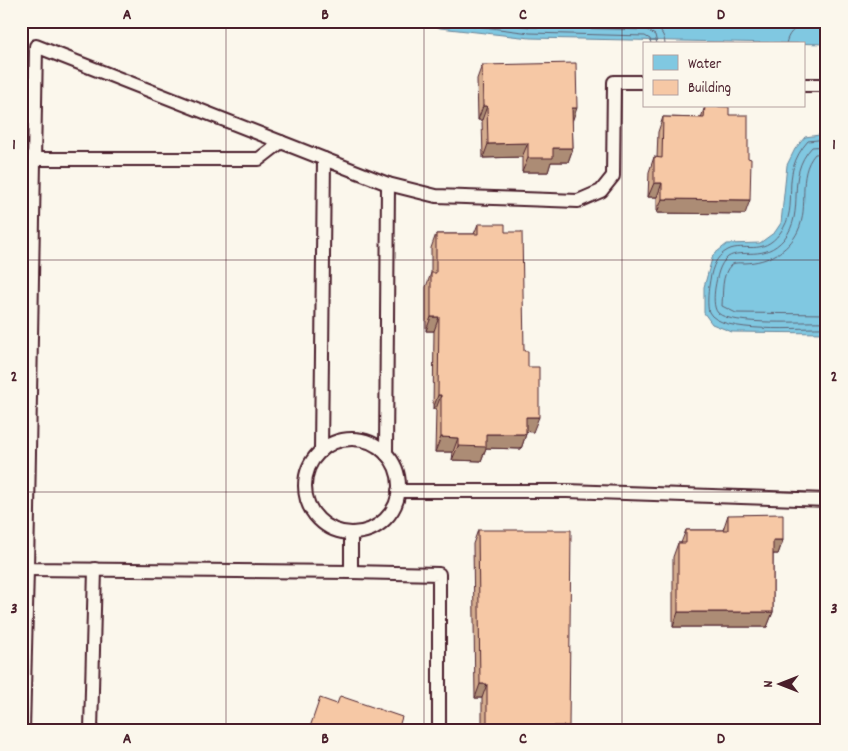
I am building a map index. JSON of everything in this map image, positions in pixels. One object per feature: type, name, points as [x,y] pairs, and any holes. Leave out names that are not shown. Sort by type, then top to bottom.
[{"type":"lane","points":[[23,730],[36,46],[388,184],[436,196],[578,201],[601,190],[613,176],[614,82],[643,82]]},
{"type":"lane","points":[[806,85],[827,85]]},
{"type":"lane","points":[[34,159],[259,159],[281,142]]},
{"type":"lane","points":[[321,450],[324,159]]},
{"type":"lane","points":[[386,454],[388,184]]},
{"type":"lane","points":[[350,439],[366,441],[381,448],[386,454],[398,475],[398,491],[395,504],[388,516],[378,526],[365,531],[351,533],[335,530],[322,522],[311,509],[306,494],[306,478],[311,463],[321,450],[335,442],[350,439]]},
{"type":"lane","points":[[398,491],[567,491],[827,500]]},
{"type":"lane","points":[[351,533],[351,572]]},
{"type":"lane","points":[[27,569],[438,574],[439,730]]},
{"type":"lane","points":[[91,730],[95,569]]},
{"type":"water","points":[[424,21],[827,21],[827,44],[806,44],[806,42],[530,38],[440,28]]},
{"type":"water","points":[[827,134],[827,333],[732,332],[712,324],[704,313],[704,287],[713,255],[727,244],[760,243],[775,232],[781,223],[787,165],[795,149],[805,137]]},
{"type":"building","points":[[576,63],[577,108],[572,108],[573,148],[553,148],[553,158],[528,158],[528,143],[488,144],[487,106],[483,106],[482,65]]},
{"type":"building","points":[[705,108],[729,108],[729,115],[748,115],[748,158],[751,159],[750,200],[662,199],[662,183],[654,183],[654,157],[662,158],[663,117],[704,118]]},
{"type":"building","points":[[478,224],[505,224],[505,232],[522,232],[524,351],[528,351],[528,367],[539,367],[539,417],[526,417],[526,434],[486,434],[486,447],[458,446],[458,438],[441,437],[441,395],[438,395],[439,317],[431,317],[431,273],[436,273],[436,234],[478,234]]},
{"type":"building","points":[[783,514],[783,540],[773,540],[773,612],[678,612],[678,543],[686,543],[686,530],[728,530],[728,515]]},
{"type":"building","points":[[478,530],[571,530],[569,726],[554,726],[554,729],[487,728],[487,684],[480,684]]},
{"type":"building","points":[[340,696],[402,717],[398,730],[309,730],[320,698],[337,704]]}]
